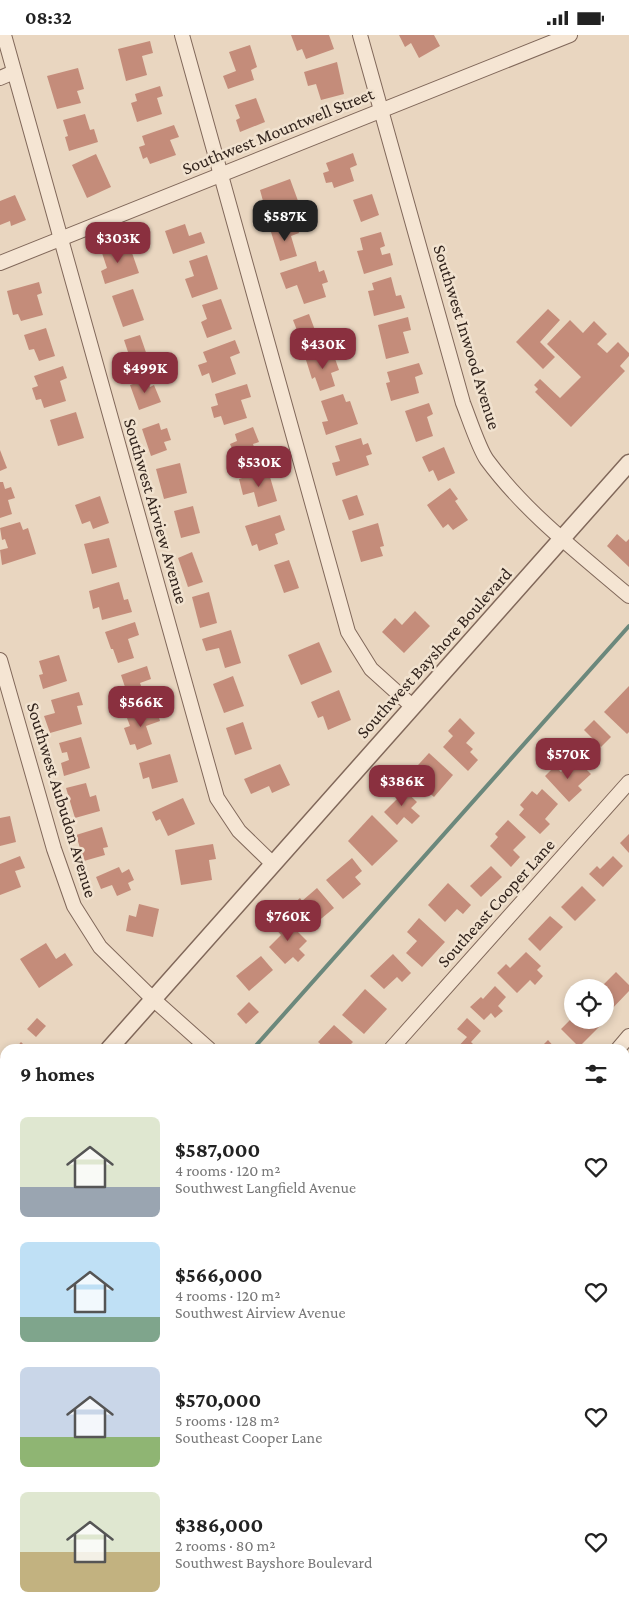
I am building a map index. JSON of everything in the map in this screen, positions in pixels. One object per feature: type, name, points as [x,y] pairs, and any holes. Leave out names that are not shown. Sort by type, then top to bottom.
[{"type":"street","name":"Southwest Airview Avenue","points":[[4,35],[217,798],[238,831],[273,863]]},
{"type":"street","points":[[182,35],[348,632],[371,669],[412,706]]},
{"type":"street","name":"Southwest Inwood Avenue","points":[[360,35],[464,403],[486,459],[521,499],[562,539],[629,596]]},
{"type":"street","name":"Southwest Mountwell Street","points":[[0,263],[570,35]]},
{"type":"street","points":[[0,78],[14,72]]},
{"type":"street","name":"Southwest Bayshore Boulevard","points":[[114,1044],[629,463]]},
{"type":"street","name":"Southwest Aubudon Avenue","points":[[0,660],[54,849],[74,907],[100,947],[153,999],[203,1044]]},
{"type":"street","name":"Southeast Cooper Lane","points":[[395,1044],[629,782]]},
{"type":"building","points":[[291,35],[329,35],[334,49],[306,59],[302,49],[297,51]]},
{"type":"building","points":[[399,35],[434,35],[440,46],[419,58],[411,43],[405,47]]},
{"type":"building","points":[[150,41],[153,53],[142,56],[147,75],[126,81],[118,49]]},
{"type":"building","points":[[250,45],[257,67],[251,70],[254,80],[228,89],[223,76],[236,71],[229,52]]},
{"type":"building","points":[[337,62],[344,94],[321,100],[316,84],[308,86],[304,72]]},
{"type":"building","points":[[78,68],[84,89],[77,91],[81,103],[57,109],[47,76]]},
{"type":"building","points":[[160,86],[163,96],[157,98],[162,114],[137,122],[131,103],[137,101],[135,94]]},
{"type":"building","points":[[256,98],[265,122],[240,132],[236,120],[240,118],[235,105]]},
{"type":"building","points":[[85,114],[90,130],[94,129],[98,142],[69,151],[65,137],[68,136],[63,120]]},
{"type":"building","points":[[174,125],[179,137],[170,140],[176,155],[150,164],[147,157],[143,159],[139,147],[145,145],[142,136]]},
{"type":"building","points":[[353,153],[357,165],[350,168],[354,181],[334,188],[332,182],[326,183],[323,173],[329,171],[326,163]]},
{"type":"building","points":[[96,154],[111,187],[87,198],[72,165]]},
{"type":"building","points":[[290,179],[301,209],[266,221],[259,202],[263,201],[260,190]]},
{"type":"building","points":[[372,194],[379,215],[361,222],[353,200]]},
{"type":"building","points":[[15,195],[26,220],[11,226],[10,221],[0,225],[0,201]]},
{"type":"building","points":[[185,224],[189,236],[201,232],[205,243],[173,254],[165,231]]},
{"type":"building","points":[[296,224],[299,233],[291,236],[297,256],[280,261],[271,232]]},
{"type":"building","points":[[381,232],[385,246],[380,248],[382,255],[390,253],[393,265],[364,274],[357,251],[363,250],[360,238]]},
{"type":"building","points":[[123,243],[126,251],[131,250],[139,273],[105,284],[101,271],[107,268],[101,250]]},
{"type":"building","points":[[207,255],[218,289],[192,298],[185,279],[194,276],[189,261]]},
{"type":"building","points":[[316,261],[319,272],[324,270],[328,282],[322,284],[326,297],[304,304],[297,285],[286,289],[280,273]]},
{"type":"building","points":[[391,277],[396,296],[401,295],[405,308],[374,316],[368,291],[374,290],[372,283]]},
{"type":"building","points":[[39,282],[42,293],[37,295],[43,315],[21,321],[18,314],[13,315],[7,291]]},
{"type":"building","points":[[133,289],[144,320],[123,327],[112,296]]},
{"type":"building","points":[[221,299],[232,329],[207,338],[201,322],[207,319],[202,305]]},
{"type":"building","points":[[548,309],[560,320],[540,342],[555,357],[543,369],[516,342]]},
{"type":"building","points":[[309,314],[319,341],[303,346],[293,320]]},
{"type":"building","points":[[408,317],[411,330],[403,332],[409,353],[386,359],[378,325]]},
{"type":"building","points":[[570,320],[583,333],[594,321],[607,334],[597,344],[607,353],[618,342],[629,353],[629,356],[620,366],[625,371],[571,427],[535,392],[538,389],[534,385],[540,379],[560,398],[581,377],[547,344]]},
{"type":"building","points":[[46,328],[55,356],[39,361],[34,349],[29,350],[24,335]]},
{"type":"building","points":[[140,335],[150,364],[128,371],[125,363],[131,361],[124,340]]},
{"type":"building","points":[[235,340],[240,353],[230,357],[236,374],[212,383],[209,373],[202,376],[198,365],[207,362],[203,352]]},
{"type":"building","points":[[332,350],[339,370],[331,373],[335,386],[320,391],[315,377],[312,379],[306,360]]},
{"type":"building","points":[[419,363],[423,374],[415,377],[419,393],[391,401],[386,383],[390,382],[387,372]]},
{"type":"building","points":[[63,366],[67,378],[60,381],[66,401],[44,408],[41,399],[36,400],[32,388],[38,386],[34,376]]},
{"type":"building","points":[[147,379],[150,387],[154,385],[161,402],[139,410],[130,385]]},
{"type":"building","points":[[247,384],[251,397],[241,400],[247,418],[224,425],[221,416],[214,418],[211,407],[218,405],[215,394]]},
{"type":"building","points":[[343,394],[346,402],[350,401],[358,424],[326,435],[322,422],[328,421],[321,401]]},
{"type":"building","points":[[429,403],[433,414],[427,417],[433,436],[416,442],[405,411]]},
{"type":"building","points":[[76,412],[84,438],[58,446],[50,420]]},
{"type":"building","points":[[159,423],[161,430],[167,428],[171,440],[164,442],[167,450],[151,456],[142,429]]},
{"type":"building","points":[[253,427],[259,442],[253,444],[258,459],[244,464],[240,455],[235,456],[230,444],[237,441],[235,434]]},
{"type":"building","points":[[361,438],[363,445],[368,443],[372,454],[366,456],[369,465],[336,476],[332,463],[340,461],[335,446]]},
{"type":"building","points":[[444,447],[455,473],[438,481],[433,470],[429,472],[422,457]]},
{"type":"building","points":[[0,450],[7,468],[0,471]]},
{"type":"building","points":[[180,463],[187,493],[164,499],[156,469]]},
{"type":"building","points":[[268,470],[277,501],[258,507],[254,492],[243,495],[239,479]]},
{"type":"building","points":[[0,482],[3,482],[5,489],[11,487],[15,498],[8,500],[12,514],[0,518]]},
{"type":"building","points":[[450,488],[458,499],[455,501],[468,520],[453,530],[448,524],[443,528],[427,505]]},
{"type":"building","points":[[357,495],[364,515],[349,520],[342,500]]},
{"type":"building","points":[[100,496],[109,523],[93,529],[90,521],[82,524],[75,505]]},
{"type":"building","points":[[193,506],[200,533],[181,538],[174,511]]},
{"type":"building","points":[[280,515],[285,530],[275,534],[278,544],[259,551],[257,544],[252,546],[245,526]]},
{"type":"building","points":[[20,522],[23,530],[28,528],[36,554],[2,565],[0,550],[8,548],[5,539],[2,540],[0,528]]},
{"type":"building","points":[[378,523],[384,546],[380,547],[383,556],[361,562],[352,531]]},
{"type":"building","points":[[617,534],[626,542],[629,539],[629,567],[607,546]]},
{"type":"building","points":[[109,538],[117,567],[92,574],[84,544]]},
{"type":"building","points":[[192,552],[203,582],[188,587],[178,558]]},
{"type":"building","points":[[289,560],[299,588],[284,593],[274,565]]},
{"type":"building","points":[[119,582],[124,600],[128,599],[132,612],[102,620],[99,607],[93,609],[89,591]]},
{"type":"building","points":[[209,592],[217,623],[200,628],[192,597]]},
{"type":"building","points":[[415,611],[430,626],[404,653],[382,632],[395,618],[402,625]]},
{"type":"building","points":[[135,622],[139,635],[128,639],[134,658],[118,663],[105,632]]},
{"type":"building","points":[[231,630],[241,663],[225,668],[219,648],[206,651],[202,639]]},
{"type":"building","points":[[319,642],[332,672],[301,685],[288,655]]},
{"type":"building","points":[[59,655],[67,681],[43,689],[39,675],[43,674],[39,661]]},
{"type":"building","points":[[147,666],[151,679],[140,683],[146,699],[127,706],[121,688],[125,687],[121,675]]},
{"type":"building","points":[[233,676],[244,706],[224,713],[213,684]]},
{"type":"building","points":[[629,686],[629,732],[627,734],[604,712]]},
{"type":"building","points":[[339,690],[351,720],[328,730],[323,716],[318,718],[311,702]]},
{"type":"building","points":[[79,692],[83,705],[77,706],[82,724],[50,733],[44,716],[55,713],[51,700]]},
{"type":"building","points":[[156,708],[160,721],[146,726],[152,744],[137,750],[135,744],[130,745],[124,728],[130,726],[127,718]]},
{"type":"building","points":[[460,718],[475,733],[466,743],[473,749],[470,752],[478,760],[468,771],[443,747],[453,736],[448,731]]},
{"type":"building","points":[[594,720],[611,737],[601,747],[584,730]]},
{"type":"building","points":[[243,722],[252,749],[235,755],[226,728]]},
{"type":"building","points":[[81,737],[90,768],[64,776],[61,763],[69,760],[67,752],[62,753],[59,743]]},
{"type":"building","points":[[429,753],[453,775],[434,797],[409,775]]},
{"type":"building","points":[[170,754],[178,782],[152,789],[149,777],[143,779],[139,763]]},
{"type":"building","points":[[579,762],[591,774],[578,786],[582,790],[569,802],[545,776],[555,766],[561,772],[569,764],[573,768]]},
{"type":"building","points":[[280,764],[290,785],[272,793],[269,786],[251,794],[244,779]]},
{"type":"building","points":[[86,783],[90,797],[96,795],[100,811],[75,818],[66,788]]},
{"type":"building","points":[[398,784],[417,802],[411,808],[420,816],[412,824],[404,817],[397,825],[384,812],[397,799],[390,792]]},
{"type":"building","points":[[542,789],[558,804],[545,819],[550,824],[540,834],[519,815],[524,809],[520,805],[532,791],[537,795]]},
{"type":"building","points":[[183,798],[195,824],[168,836],[160,819],[156,821],[152,812]]},
{"type":"building","points":[[372,815],[398,841],[372,866],[348,841]]},
{"type":"building","points":[[10,816],[16,842],[0,846],[0,818]]},
{"type":"building","points":[[508,820],[526,837],[513,850],[520,857],[511,867],[490,846],[498,837],[495,834]]},
{"type":"building","points":[[102,827],[108,847],[103,848],[105,855],[84,861],[76,835]]},
{"type":"building","points":[[629,834],[629,853],[620,843]]},
{"type":"building","points":[[213,844],[216,859],[209,860],[212,880],[181,885],[175,850]]},
{"type":"building","points":[[20,856],[25,868],[15,871],[21,887],[0,895],[0,864]]},
{"type":"building","points":[[613,856],[623,866],[603,887],[589,874],[597,866],[600,869]]},
{"type":"building","points":[[352,858],[362,871],[355,877],[361,884],[343,899],[326,880]]},
{"type":"building","points":[[491,866],[502,877],[481,897],[470,886]]},
{"type":"building","points":[[119,867],[122,873],[129,869],[134,880],[128,883],[131,890],[117,896],[112,885],[101,889],[96,877]]},
{"type":"building","points":[[448,883],[471,905],[463,914],[457,909],[445,922],[428,905]]},
{"type":"building","points":[[582,886],[596,900],[575,921],[561,907]]},
{"type":"building","points":[[317,888],[334,908],[310,928],[291,906],[300,898],[302,901]]},
{"type":"building","points":[[139,904],[159,909],[153,937],[126,931],[129,915],[136,917]]},
{"type":"building","points":[[550,916],[563,927],[540,951],[528,939]]},
{"type":"building","points":[[283,917],[307,941],[299,949],[305,955],[298,962],[293,957],[285,964],[269,947],[281,935],[273,926]]},
{"type":"building","points":[[419,918],[445,942],[422,967],[406,953],[417,941],[407,932]]},
{"type":"building","points":[[46,943],[56,959],[65,953],[73,965],[39,988],[20,959]]},
{"type":"building","points":[[526,952],[541,966],[537,970],[543,976],[535,985],[530,980],[517,993],[497,973],[506,964],[510,968]]},
{"type":"building","points":[[393,954],[411,973],[402,982],[397,977],[384,989],[370,976]]},
{"type":"building","points":[[261,956],[273,970],[249,991],[236,976]]},
{"type":"building","points":[[616,972],[629,985],[629,991],[614,1007],[614,979],[609,979]]},
{"type":"building","points":[[495,986],[506,997],[498,1006],[503,1011],[495,1018],[491,1013],[484,1020],[470,1007],[481,997],[483,999]]},
{"type":"building","points":[[365,989],[387,1009],[364,1034],[342,1015]]},
{"type":"building","points":[[249,1002],[259,1012],[246,1024],[237,1014]]},
{"type":"building","points":[[37,1018],[46,1026],[36,1037],[27,1029]]},
{"type":"building","points":[[467,1018],[481,1031],[471,1042],[473,1044],[461,1044],[467,1037],[457,1029]]},
{"type":"building","points":[[334,1025],[353,1042],[351,1044],[320,1044],[318,1042]]},
{"type":"building","points":[[564,1026],[564,1029],[597,1029],[582,1044],[576,1044],[561,1029]]},
{"type":"waterway","points":[[257,1044],[629,626]]}]
